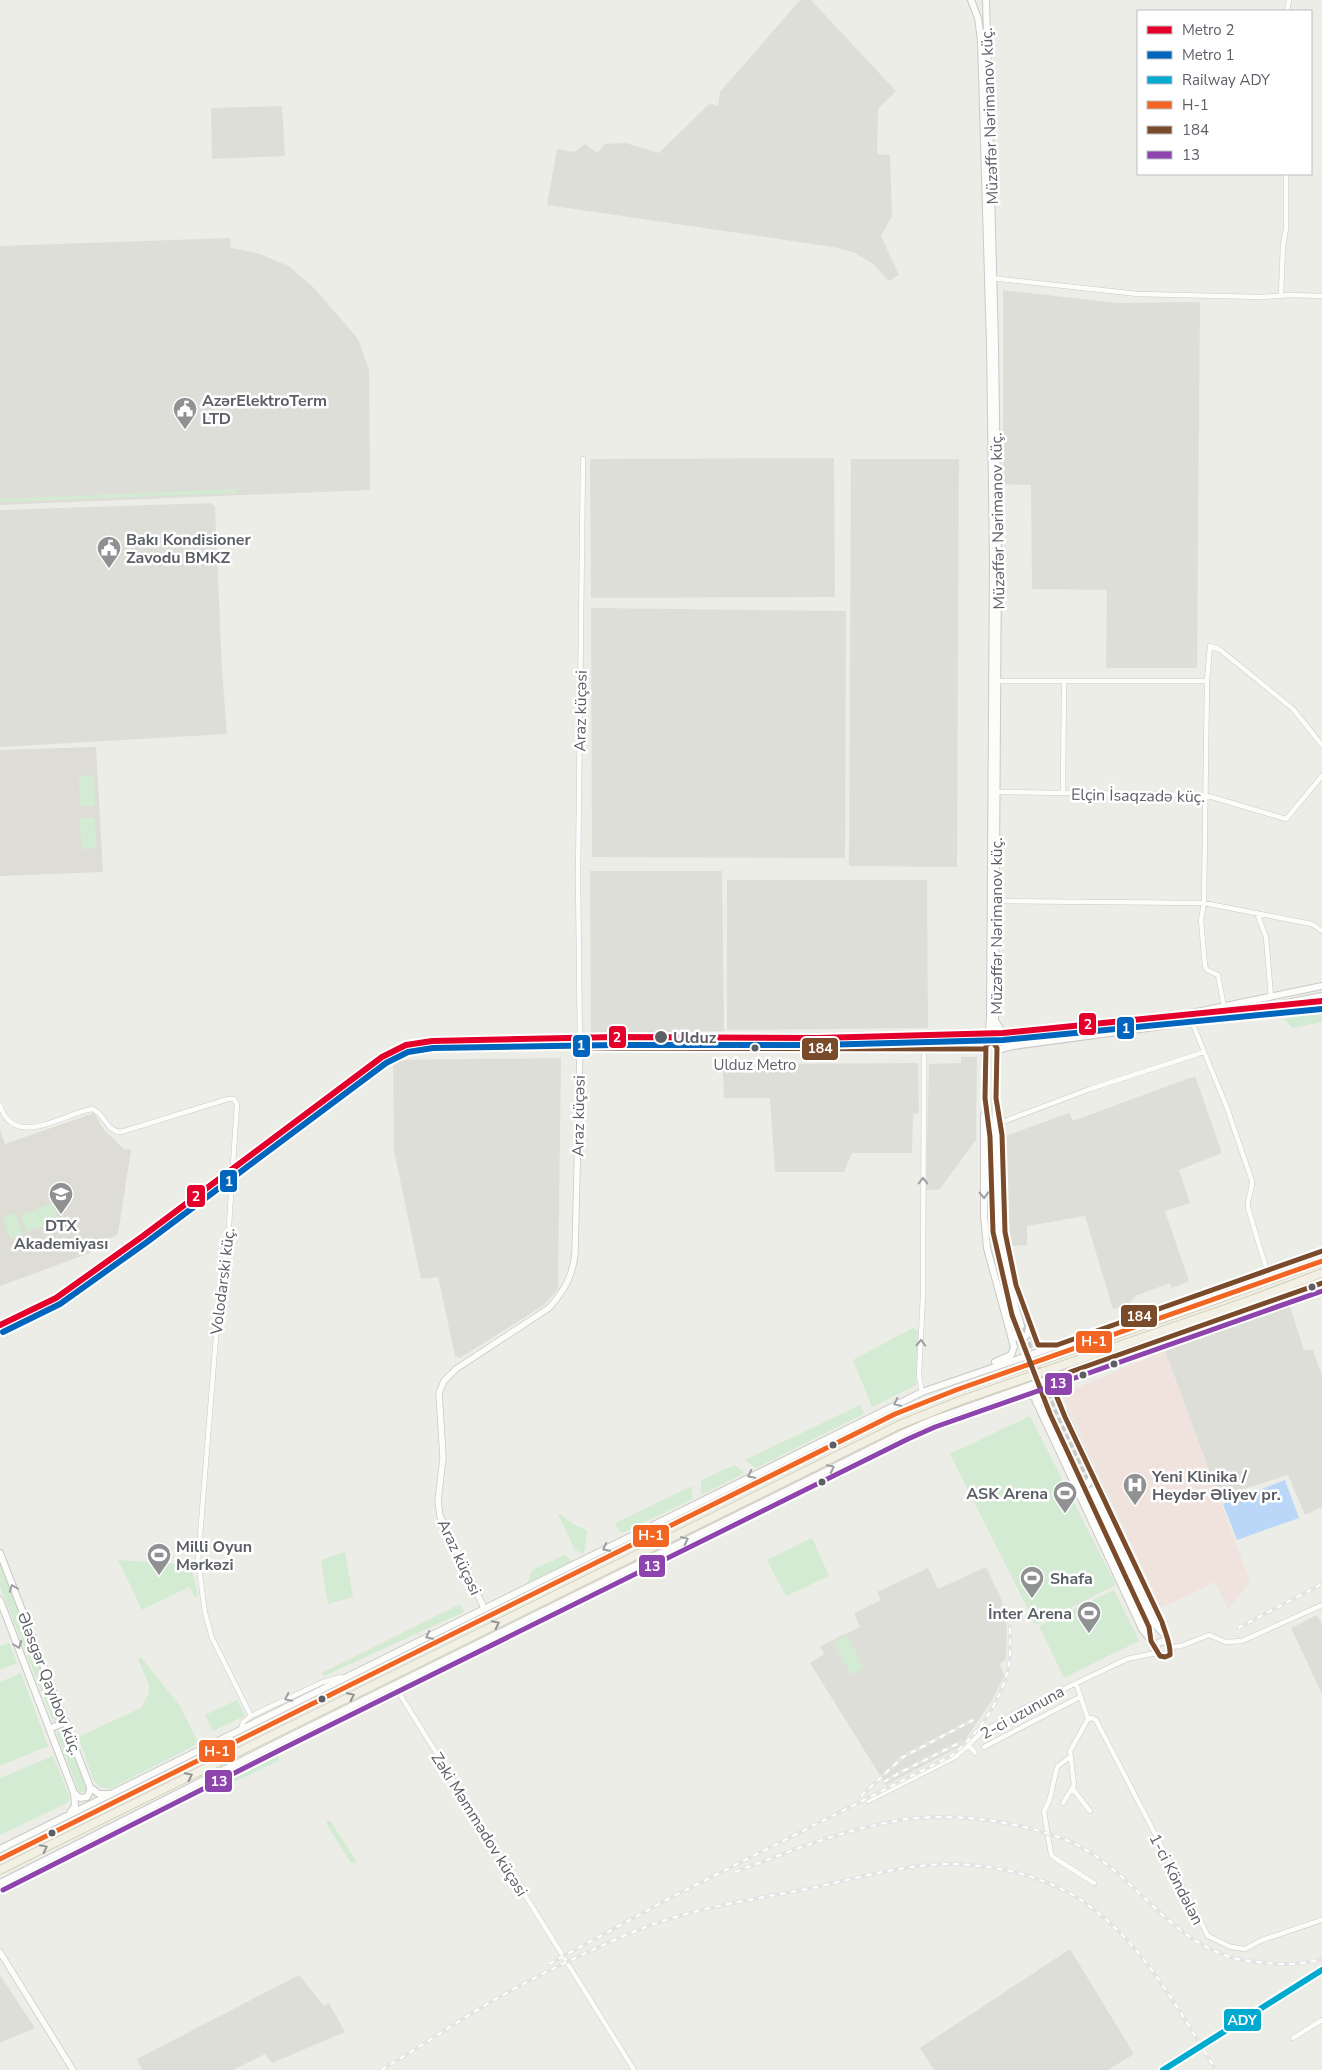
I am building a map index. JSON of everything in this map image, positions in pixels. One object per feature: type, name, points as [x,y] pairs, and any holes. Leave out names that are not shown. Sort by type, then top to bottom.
[{"type":"highway","points":[[0,1859],[895,1414],[956,1390],[1322,1261]]},
{"type":"highway","points":[[0,1870],[899,1425],[959,1401],[1322,1273]]},
{"type":"main road","points":[[0,1848],[934,1386],[1011,1355],[1014,1347],[987,1248],[985,1234],[983,1137],[985,1048],[990,1023],[995,681],[990,278],[981,40],[978,18],[971,0]]},
{"type":"main road","name":"Müzəffər Nərimanov küç.","points":[[986,0],[990,278]]},
{"type":"main road","name":"Müzəffər Nərimanov küç.","points":[[994,792],[996,1098]]},
{"type":"main road","points":[[985,1048],[990,1054],[995,1047],[1012,1038],[1130,1023],[1271,998],[1322,986]]},
{"type":"main road","points":[[985,1048],[1131,1032],[1322,996]]},
{"type":"main road","points":[[996,1017],[1000,1029],[1012,1038]]},
{"type":"main road","points":[[1130,1023],[1131,1032]]},
{"type":"main road","points":[[985,1098],[990,1137],[993,1232],[1000,1268],[1018,1327],[998,1233],[996,1098]]},
{"type":"main road","points":[[996,1098],[1000,1123],[1005,1232],[1016,1286],[1038,1345],[1057,1344]]},
{"type":"main road","points":[[934,1386],[1322,1251]]},
{"type":"main road","points":[[0,1886],[12,1877],[394,1685],[905,1432],[932,1420],[1322,1282]]},
{"type":"main road","points":[[1009,1331],[1014,1337],[1023,1338],[1028,1334],[1030,1325]]},
{"type":"main road","points":[[1005,1394],[1030,1394],[1038,1405],[1142,1629],[1156,1651],[1162,1657],[1168,1656],[1171,1652],[1171,1646],[1165,1635],[1162,1622],[1056,1395],[1056,1383],[1070,1372]]},
{"type":"main road","points":[[1038,1405],[1038,1399],[1042,1394],[1050,1392],[1056,1395]]},
{"type":"main road","points":[[1073,1482],[1084,1486],[1090,1482],[1093,1476]]},
{"type":"main road","points":[[1151,1641],[1149,1627],[1089,1491],[1155,1625],[1165,1635]]},
{"type":"main road","name":"Ələsgər Qayıbov küç.","points":[[0,1553],[90,1787]]},
{"type":"main road","name":"Ələsgər Qayıbov küç.","points":[[0,1600],[74,1793]]},
{"type":"main road","points":[[1156,1651],[1157,1645],[1161,1642],[1166,1642],[1171,1646]]},
{"type":"main road","points":[[50,1728],[66,1722]]},
{"type":"main road","points":[[90,1787],[99,1794],[114,1793]]},
{"type":"main road","points":[[74,1793],[80,1798],[86,1797],[90,1792],[90,1787]]},
{"type":"main road","points":[[66,1816],[75,1806],[74,1793]]},
{"type":"street","points":[[1281,296],[1283,245],[1286,230],[1286,175]]},
{"type":"street","points":[[990,278],[1138,294],[1322,296]]},
{"type":"street","name":"Araz küçəsi","points":[[484,1608],[440,1516],[438,1501],[443,1458],[439,1393],[444,1381],[456,1369],[549,1308],[569,1280],[575,1253],[580,1048],[578,878],[584,459]]},
{"type":"street","points":[[1224,1007],[1218,975],[1207,970],[1205,966],[1201,920],[1204,903],[1207,681],[1210,646],[1215,646],[1293,709],[1322,745]]},
{"type":"street","points":[[995,681],[1207,681]]},
{"type":"street","points":[[1063,793],[1064,681]]},
{"type":"street","name":"Elçin İsaqzadə küç.","points":[[994,792],[1205,795],[1286,819],[1322,776]]},
{"type":"street","points":[[996,902],[1204,903],[1257,912],[1298,923],[1312,924],[1322,931]]},
{"type":"street","points":[[1257,912],[1266,937],[1271,998]]},
{"type":"street","points":[[1192,1022],[1227,1108],[1252,1181],[1252,1191],[1247,1203],[1267,1271]]},
{"type":"street","points":[[580,1048],[985,1048]]},
{"type":"street","points":[[922,1392],[919,1376],[923,1295],[924,1048]]},
{"type":"street","points":[[1000,1123],[1090,1089],[1204,1052]]},
{"type":"street","name":"Volodarski küç.","points":[[0,1105],[6,1119],[19,1127],[37,1126],[92,1109],[98,1111],[109,1127],[121,1132],[228,1099],[234,1100],[237,1104],[229,1223],[220,1287],[198,1561],[204,1608],[212,1638],[251,1716]]},
{"type":"street","points":[[1171,1646],[1181,1646],[1209,1635],[1226,1642],[1242,1641],[1322,1605]]},
{"type":"street","name":"2-ci uzununa","points":[[868,1801],[955,1757],[981,1733],[1026,1706],[1134,1657],[1156,1651]]},
{"type":"street","points":[[241,1730],[243,1722],[251,1716],[323,1682],[350,1675]]},
{"type":"street","points":[[1063,1802],[1074,1781],[1070,1756],[1072,1746],[1088,1720],[1076,1683]]},
{"type":"street","name":"Zəki Məmmədov küçəsi","points":[[394,1685],[634,2070]]},
{"type":"street","points":[[984,1747],[1080,1697]]},
{"type":"street","name":"1-ci Köndələn","points":[[1088,1720],[1092,1718],[1096,1720],[1208,1936],[1231,1947],[1245,1949],[1262,1940],[1322,1920]]},
{"type":"street","points":[[968,1744],[975,1754]]},
{"type":"street","points":[[1070,1756],[1058,1766],[1044,1815],[1053,1857],[1094,1883]]},
{"type":"street","points":[[1072,1788],[1090,1811]]},
{"type":"street","points":[[0,1952],[73,2070]]},
{"type":"street","points":[[1294,2038],[1322,2020]]},
{"type":"shaded area","points":[[800,0],[811,0],[896,91],[878,109],[877,154],[890,155],[892,216],[881,236],[899,275],[889,281],[872,263],[853,252],[833,247],[547,205],[557,149],[574,152],[585,144],[597,153],[605,144],[625,143],[659,153],[709,104],[718,106],[720,92]]},
{"type":"shaded area","points":[[282,106],[285,156],[212,159],[211,108]]},
{"type":"shaded area","name":"AzərElektroTerm LTD","points":[[230,238],[231,248],[257,253],[289,266],[315,289],[358,339],[369,370],[370,490],[0,505],[0,246]]},
{"type":"shaded area","points":[[1003,290],[1117,303],[1200,302],[1197,668],[1106,668],[1107,590],[1032,589],[1031,485],[1003,484]]},
{"type":"shaded area","points":[[834,458],[835,597],[591,598],[590,459]]},
{"type":"shaded area","points":[[851,459],[959,459],[957,867],[849,866]]},
{"type":"shaded area","name":"Bakı Kondisioner Zavodu BMKZ","points":[[210,503],[215,507],[222,670],[227,734],[0,747],[0,510]]},
{"type":"shaded area","points":[[591,608],[846,611],[845,858],[592,857]]},
{"type":"shaded area","points":[[96,747],[103,872],[0,876],[0,750]]},
{"type":"shaded area","points":[[590,871],[722,871],[724,1031],[591,1033]]},
{"type":"shaded area","points":[[727,880],[927,880],[928,1028],[727,1030]]},
{"type":"shaded area","points":[[961,1057],[977,1057],[976,1140],[939,1190],[926,1190],[929,1064],[961,1063]]},
{"type":"shaded area","points":[[561,1058],[558,1289],[544,1305],[460,1358],[455,1356],[438,1277],[421,1279],[394,1151],[393,1060]]},
{"type":"shaded area","points":[[918,1063],[919,1113],[913,1114],[912,1153],[852,1153],[844,1172],[775,1172],[770,1098],[724,1098],[723,1071],[762,1070],[763,1064]]},
{"type":"shaded area","points":[[1195,1076],[1222,1153],[1179,1170],[1190,1203],[1165,1211],[1189,1281],[1172,1288],[1170,1283],[1135,1296],[1129,1304],[1113,1309],[1085,1216],[1027,1226],[1027,1245],[1011,1246],[1006,1136],[1069,1113],[1073,1121]]},
{"type":"shaded area","name":"DTX Akademiyası","points":[[94,1113],[104,1130],[124,1149],[131,1150],[118,1234],[97,1246],[98,1250],[0,1286],[0,1130],[5,1144]]},
{"type":"shaded area","points":[[1289,1304],[1304,1350],[1313,1350],[1322,1376],[1322,1507],[1305,1515],[1288,1475],[1219,1497],[1165,1351]]},
{"type":"shaded area","points":[[1165,1351],[1250,1582],[1228,1609],[1215,1582],[1161,1608],[1062,1394]]},
{"type":"shaded area","points":[[986,1567],[1001,1598],[1007,1628],[1006,1659],[1000,1664],[1004,1676],[992,1700],[961,1746],[886,1785],[810,1663],[824,1654],[820,1646],[860,1627],[854,1613],[881,1600],[877,1592],[928,1568],[938,1589]]},
{"type":"shaded area","points":[[1317,1615],[1322,1625],[1322,1694],[1291,1628]]},
{"type":"shaded area","points":[[1070,1949],[1134,2054],[1108,2070],[934,2070],[920,2048]]},
{"type":"shaded area","points":[[0,1975],[35,2028],[0,2043]]},
{"type":"shaded area","points":[[299,1975],[324,2006],[329,2003],[345,2032],[272,2063],[265,2054],[233,2070],[142,2070],[137,2059]]},
{"type":"green space","points":[[237,489],[237,493],[0,502],[0,499]]},
{"type":"green space","points":[[94,775],[95,806],[80,806],[79,776]]},
{"type":"green space","points":[[80,818],[95,818],[96,848],[81,849]]},
{"type":"green space","points":[[1322,1012],[1322,1022],[1293,1028],[1284,1019]]},
{"type":"green space","points":[[52,1203],[59,1221],[27,1232],[21,1215]]},
{"type":"green space","points":[[15,1213],[23,1234],[10,1239],[2,1218]]},
{"type":"green space","points":[[913,1328],[918,1331],[916,1385],[872,1407],[853,1360]]},
{"type":"green space","points":[[860,1405],[864,1414],[756,1468],[745,1460]]},
{"type":"green space","points":[[1030,1416],[1116,1585],[1036,1625],[950,1454]]},
{"type":"green space","points":[[734,1465],[745,1473],[701,1495],[701,1480]]},
{"type":"green space","points":[[692,1486],[692,1499],[623,1533],[619,1531],[615,1523]]},
{"type":"green space","points":[[557,1512],[573,1524],[587,1530],[584,1554],[575,1550]]},
{"type":"green space","points":[[812,1538],[829,1576],[786,1596],[767,1560]]},
{"type":"green space","points":[[345,1552],[353,1597],[328,1604],[321,1560]]},
{"type":"green space","points":[[564,1555],[573,1561],[527,1583],[532,1570]]},
{"type":"green space","name":"Milli Oyun Mərkəzi","points":[[118,1560],[191,1565],[198,1595],[195,1597],[189,1587],[142,1610]]},
{"type":"green space","points":[[0,1562],[61,1719],[53,1721],[0,1587]]},
{"type":"green space","name":"İnter Arena","points":[[1114,1590],[1139,1641],[1064,1678],[1039,1626]]},
{"type":"green space","points":[[460,1604],[464,1612],[324,1676],[322,1673]]},
{"type":"green space","points":[[847,1635],[864,1668],[851,1675],[834,1642]]},
{"type":"green space","points":[[9,1643],[17,1663],[0,1670],[0,1646]]},
{"type":"green space","points":[[141,1657],[180,1706],[197,1740],[195,1745],[110,1789],[100,1787],[94,1781],[78,1737],[141,1708],[149,1693],[149,1685],[138,1659]]},
{"type":"green space","points":[[21,1673],[48,1746],[0,1766],[0,1682]]},
{"type":"green space","points":[[237,1700],[245,1716],[213,1731],[205,1715]]},
{"type":"green space","points":[[64,1729],[87,1790],[86,1792],[79,1792],[56,1732]]},
{"type":"green space","points":[[275,1750],[280,1760],[219,1789],[217,1779]]},
{"type":"green space","points":[[53,1756],[70,1798],[67,1803],[0,1835],[0,1778]]},
{"type":"green space","points":[[327,1820],[331,1822],[356,1863],[351,1863],[327,1825]]},
{"type":"water","points":[[1285,1480],[1299,1518],[1237,1540],[1223,1504]]},
{"type":"tunnel","points":[[1021,1326],[1056,1413],[1090,1486]]},
{"type":"tunnel","points":[[1016,1327],[1050,1414],[1085,1490]]},
{"type":"railway","points":[[1238,1628],[1322,1584]]},
{"type":"railway","points":[[549,1964],[670,1898],[951,1756],[970,1738],[988,1716],[1001,1691],[1009,1665],[1010,1626]]},
{"type":"railway","points":[[861,1796],[903,1757],[973,1720]]},
{"type":"railway","points":[[884,1782],[961,1742]]},
{"type":"railway","points":[[735,1872],[831,1837],[890,1822],[932,1817],[954,1817],[998,1822],[1041,1831],[1084,1849],[1104,1862],[1179,1929],[1200,1943],[1222,1954],[1244,1960],[1274,1964],[1290,1964],[1322,1959]]},
{"type":"railway","points":[[381,2070],[516,1988],[548,1971],[650,1925],[718,1906],[812,1888],[890,1870],[950,1864],[999,1869],[1042,1880],[1081,1900],[1103,1917],[1141,1956],[1173,2000],[1216,2070]]},
{"type":"metro line","name":"2","points":[[0,1325],[56,1298],[143,1236],[382,1057],[406,1045],[432,1041],[615,1037],[818,1038],[1003,1033],[1322,1001]]},
{"type":"metro line","name":"1","points":[[3,1332],[60,1304],[147,1242],[386,1063],[408,1052],[433,1048],[615,1045],[818,1045],[1003,1040],[1322,1009]]},
{"type":"rail line","name":"ADY","points":[[1163,2070],[1322,1970]]},
{"type":"transit line","name":"184","points":[[1322,1251],[1057,1345],[1038,1345],[1016,1285],[1005,1232],[1002,1135],[996,1098],[997,1048],[993,1042],[986,1045],[985,1098],[990,1137],[993,1232],[1012,1315],[1050,1414],[1149,1627],[1151,1641],[1160,1656],[1170,1655],[1169,1643],[1162,1622],[1065,1417],[1056,1395],[1057,1383],[1070,1372],[1322,1283]]},
{"type":"transit line","name":"184","points":[[580,1048],[985,1049]]},
{"type":"transit line","name":"H-1","points":[[0,1859],[895,1414],[956,1390],[1322,1261]]},
{"type":"transit line","name":"13","points":[[3,1890],[284,1748],[908,1439],[935,1427],[1322,1291]]},
{"type":"place","name":"AzərElektroTerm LTD","points":[[185,430]]},
{"type":"place","name":"Bakı Kondisioner Zavodu BMKZ","points":[[109,569]]},
{"type":"place","name":"Ulduz","points":[[661,1037]]},
{"type":"place","name":"Ulduz Metro","points":[[755,1048]]},
{"type":"place","name":"DTX Akademiyası","points":[[61,1215]]},
{"type":"place","name":"Yeni Klinika / Heydər Əliyev pr.","points":[[1135,1506]]},
{"type":"place","name":"ASK Arena","points":[[1065,1514]]},
{"type":"place","name":"Milli Oyun Mərkəzi","points":[[159,1576]]},
{"type":"place","name":"Shafa","points":[[1032,1599]]},
{"type":"place","name":"İnter Arena","points":[[1089,1634]]}]
